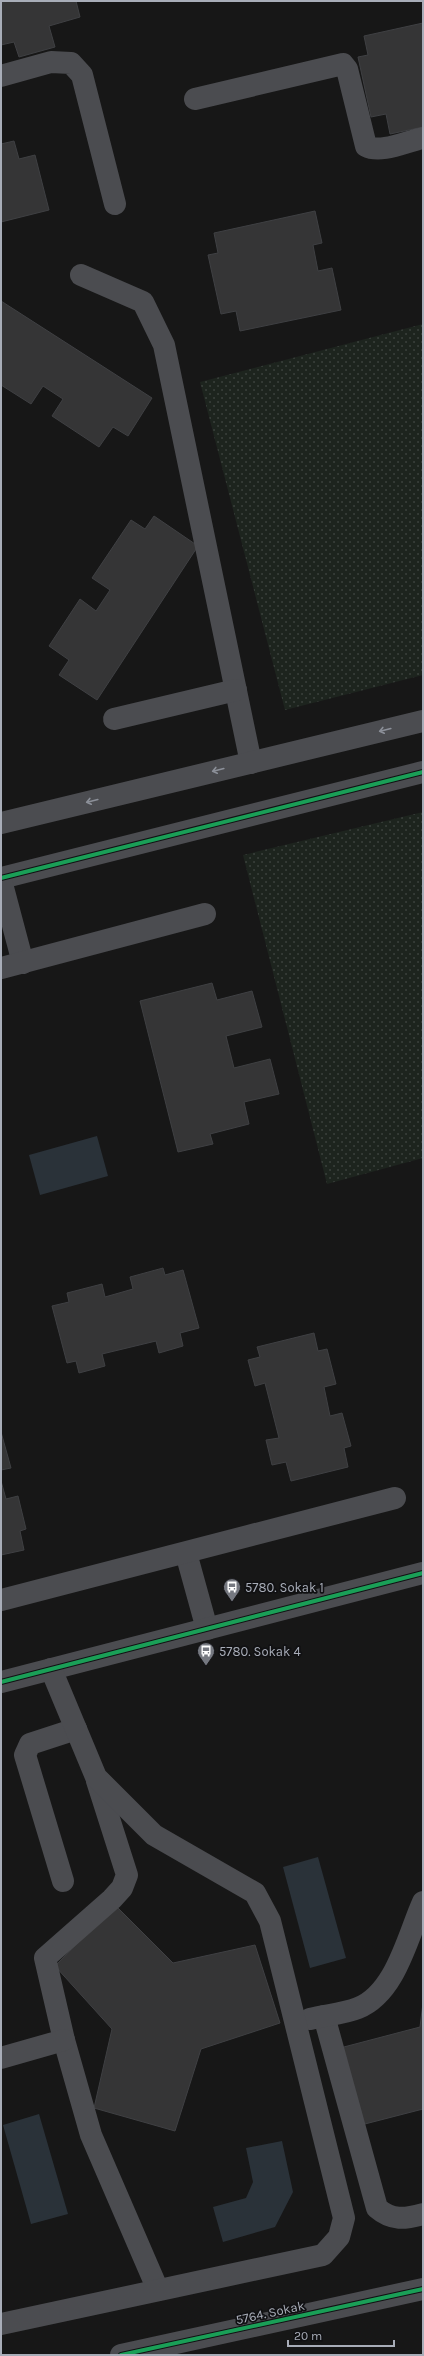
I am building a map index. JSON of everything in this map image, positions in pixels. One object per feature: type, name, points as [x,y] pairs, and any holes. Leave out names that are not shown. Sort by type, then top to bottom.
[{"type":"street","points":[[1,76],[51,62],[71,63],[82,75],[114,204]]},
{"type":"street","points":[[195,99],[343,64],[347,69],[366,146],[380,148],[423,138]]},
{"type":"street","points":[[81,275],[143,302],[164,345],[251,762]]},
{"type":"street","points":[[114,719],[236,690]]},
{"type":"street","points":[[1,823],[423,721]]},
{"type":"street","points":[[23,963],[1,879],[423,772]]},
{"type":"street","points":[[1,968],[205,914]]},
{"type":"street","points":[[1,1600],[395,1498]]},
{"type":"street","points":[[186,1553],[207,1629]]},
{"type":"street","points":[[1,1682],[423,1573]]},
{"type":"street","points":[[51,1669],[96,1777],[127,1875],[122,1888],[112,1899],[45,1958],[64,2040],[91,2135],[158,2290]]},
{"type":"street","points":[[63,1880],[26,1755],[30,1744],[76,1730]]},
{"type":"street","points":[[1,2324],[323,2255],[339,2237],[344,2218],[270,1921],[255,1893],[154,1835],[96,1777]]},
{"type":"street","points":[[295,2023],[359,2008],[377,1997],[397,1967],[423,1902]]},
{"type":"street","points":[[324,2016],[377,2208],[385,2216],[394,2218],[405,2219],[423,2214]]},
{"type":"street","points":[[1,2058],[64,2040]]},
{"type":"street","name":"5764. Sokak","points":[[121,2355],[423,2289]]},
{"type":"shaded area","points":[[423,324],[423,675],[285,710],[200,382]]},
{"type":"shaded area","points":[[423,812],[423,1158],[327,1184],[243,855]]},
{"type":"shaded area","points":[[97,1136],[108,1176],[40,1195],[29,1155]]},
{"type":"shaded area","points":[[318,1857],[346,1958],[310,1968],[283,1867]]},
{"type":"shaded area","points":[[39,2114],[68,2214],[31,2224],[3,2125]]},
{"type":"shaded area","points":[[282,2141],[293,2192],[275,2227],[223,2242],[213,2207],[246,2198],[253,2182],[246,2148]]},
{"type":"building","points":[[1,1],[76,1],[80,17],[49,26],[55,47],[19,57],[14,42],[1,45]]},
{"type":"building","points":[[423,23],[423,127],[390,134],[386,114],[371,117],[358,57],[368,55],[364,36]]},
{"type":"building","points":[[14,141],[19,159],[35,155],[49,210],[1,222],[1,144]]},
{"type":"building","points":[[315,211],[322,243],[313,245],[318,271],[332,268],[341,310],[240,331],[236,311],[221,314],[208,255],[218,253],[214,233]]},
{"type":"building","points":[[1,301],[152,398],[128,436],[113,427],[99,447],[52,416],[63,399],[43,386],[31,404],[1,385]]},
{"type":"building","points":[[154,516],[198,546],[97,700],[59,675],[69,660],[49,646],[80,599],[96,611],[110,590],[92,578],[131,520],[145,529]]},
{"type":"building","points":[[212,983],[217,1000],[252,991],[262,1027],[226,1036],[234,1068],[270,1059],[279,1094],[244,1102],[249,1124],[210,1134],[213,1144],[178,1152],[140,1001]]},
{"type":"building","points":[[163,1268],[165,1275],[183,1270],[199,1328],[180,1333],[183,1346],[159,1353],[156,1341],[102,1354],[105,1366],[79,1373],[76,1361],[67,1363],[52,1306],[69,1302],[67,1293],[102,1284],[105,1297],[133,1289],[130,1277]]},
{"type":"building","points":[[314,1333],[318,1351],[327,1349],[336,1384],[324,1387],[330,1416],[342,1413],[351,1446],[344,1448],[348,1467],[291,1481],[286,1462],[272,1465],[266,1440],[279,1438],[265,1383],[255,1386],[248,1360],[260,1357],[257,1347]]},
{"type":"building","points":[[1,1432],[11,1468],[1,1470]]},
{"type":"building","points":[[1,1481],[6,1499],[18,1496],[26,1529],[20,1531],[24,1550],[1,1555]]},
{"type":"building","points":[[115,1905],[173,1963],[255,1945],[280,2023],[201,2049],[175,2131],[94,2108],[112,2029],[55,1966]]},
{"type":"building","points":[[423,2003],[423,2109],[361,2125],[340,2048],[420,2027]]},
{"type":"cycle path","points":[[1,878],[423,772]]},
{"type":"cycle path","points":[[1,1682],[423,1573]]},
{"type":"cycle path","points":[[121,2355],[423,2289]]},
{"type":"place","name":"5780. Sokak 1","points":[[232,1602]]},
{"type":"place","name":"5780. Sokak 4","points":[[206,1666]]}]
